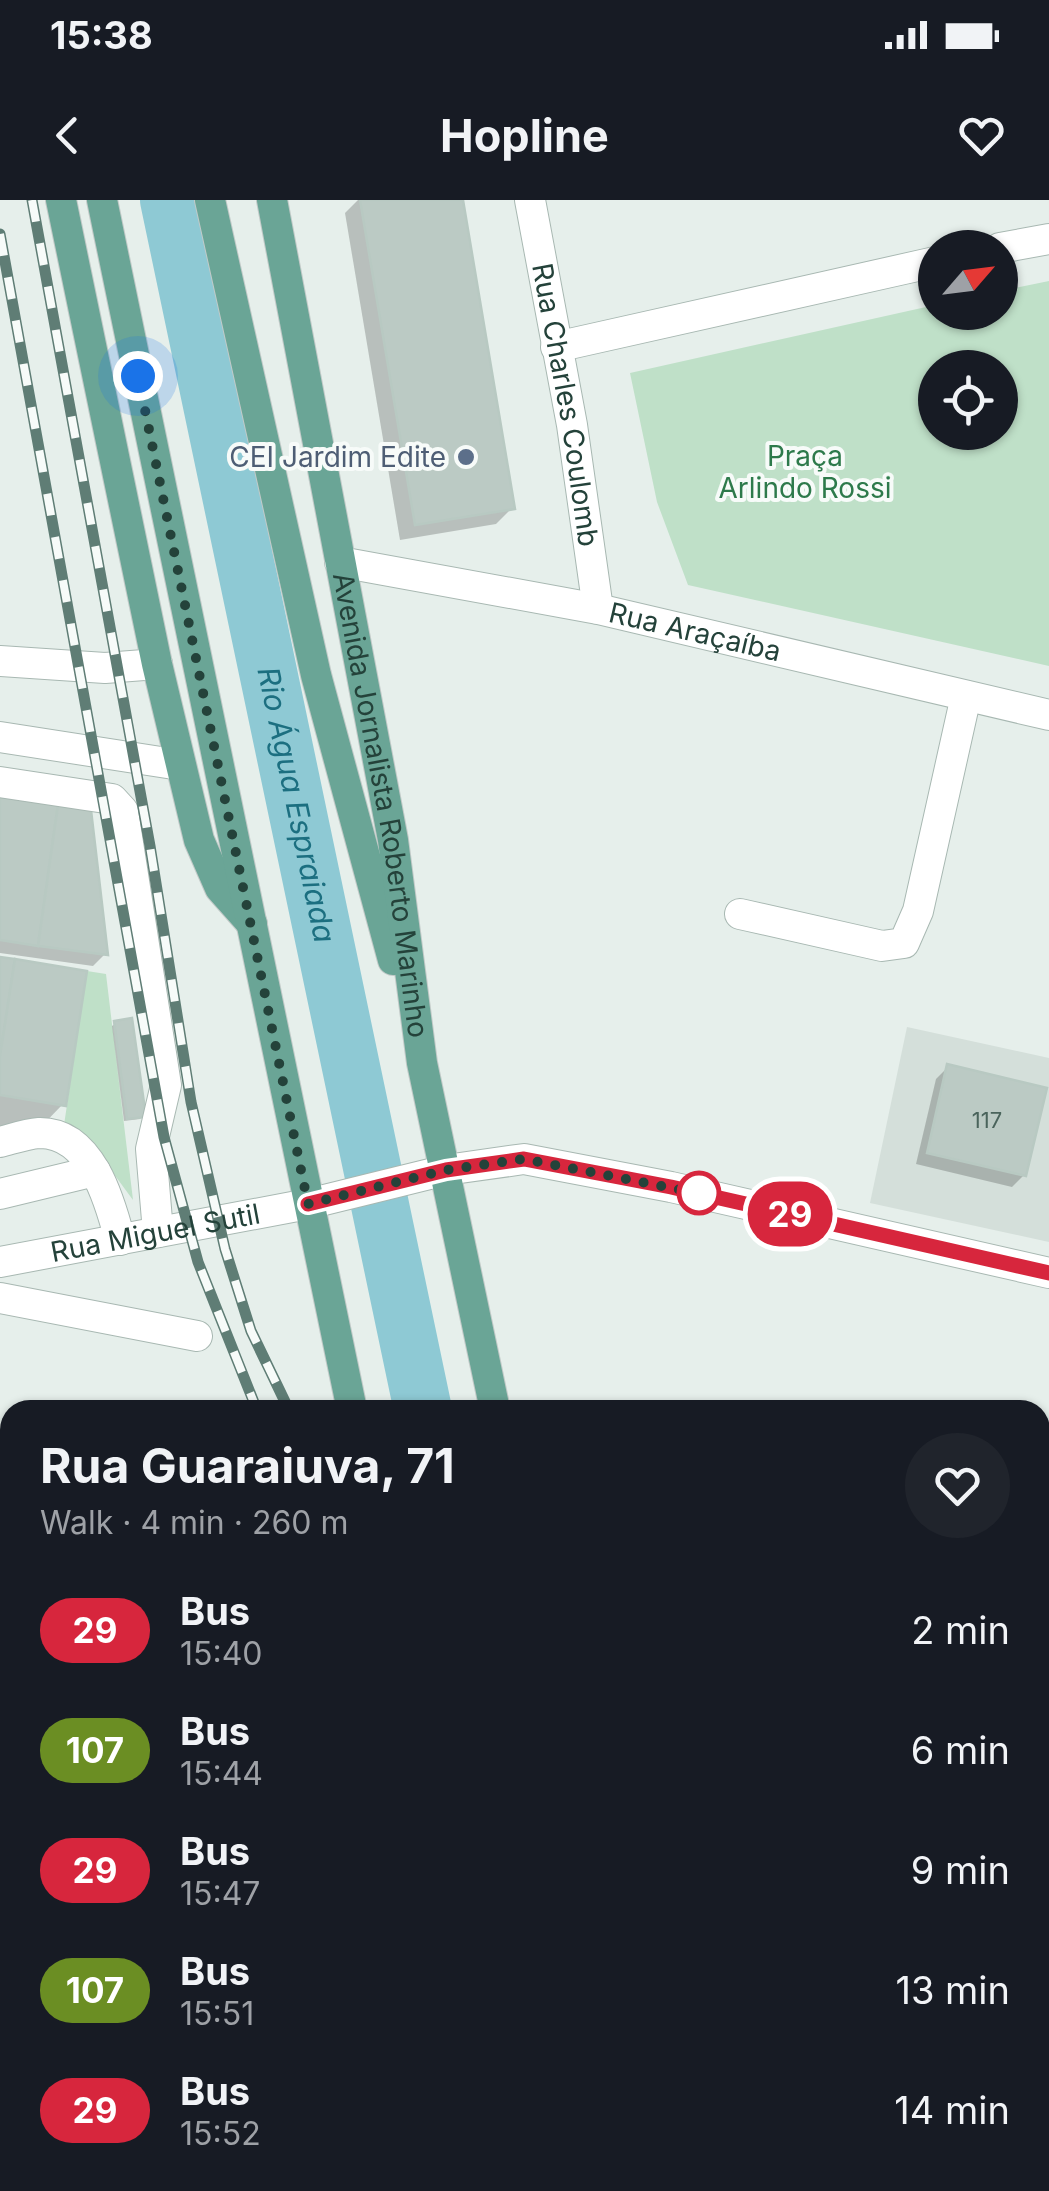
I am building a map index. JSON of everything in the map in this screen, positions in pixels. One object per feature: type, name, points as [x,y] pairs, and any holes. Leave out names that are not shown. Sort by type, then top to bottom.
[{"type":"main road","points":[[60,200],[156,664],[199,840],[220,888],[254,926]]},
{"type":"main road","points":[[102,200],[348,1400]]},
{"type":"main road","points":[[210,200],[326,717],[422,1063]]},
{"type":"main road","name":"Avenida Jornalista Roberto Marinho","points":[[272,200],[393,840],[422,1063],[493,1400]]},
{"type":"street","name":"Rua Charles Coulomb","points":[[530,200],[598,609]]},
{"type":"street","points":[[1018,245],[1049,239]]},
{"type":"street","points":[[556,346],[918,266]]},
{"type":"street","name":"Rua Araçaíba","points":[[340,562],[598,609],[1049,715]]},
{"type":"street","points":[[0,661],[105,668],[156,664]]},
{"type":"street","points":[[740,914],[882,946],[904,944],[918,911],[966,696]]},
{"type":"street","points":[[0,737],[180,765]]},
{"type":"street","points":[[97,796],[100,753]]},
{"type":"street","points":[[0,782],[112,799],[123,811],[166,1085],[151,1149],[158,1232]]},
{"type":"street","points":[[0,1142],[48,1134],[68,1143],[95,1172],[120,1240]]},
{"type":"street","name":"Rua Miguel Sutil","points":[[0,1262],[308,1204],[446,1170],[524,1159],[1049,1273]]},
{"type":"street","points":[[0,1194],[95,1172]]},
{"type":"street","name":"Rua Miguel Sutil","points":[[0,1298],[197,1336]]},
{"type":"shaded area","points":[[907,1027],[1049,1058],[1049,1242],[870,1203]]},
{"type":"green space","name":"Praça Arlindo Rossi","points":[[1049,281],[1049,666],[688,585],[657,502],[630,373],[918,309],[918,330],[1018,330],[1018,287]]},
{"type":"green space","points":[[87,971],[106,974],[133,1200],[94,1147],[64,1125]]},
{"type":"building","points":[[360,200],[463,200],[515,509],[415,525]]},
{"type":"building","points":[[0,797],[58,805],[38,946],[0,940]]},
{"type":"building","points":[[58,805],[91,810],[108,955],[38,946]]},
{"type":"building","points":[[0,957],[15,959],[0,1056]]},
{"type":"building","points":[[15,959],[87,971],[66,1106],[0,1095],[0,1056]]},
{"type":"building","points":[[132,1018],[146,1117],[127,1119],[114,1021]]},
{"type":"building","points":[[947,1064],[1047,1088],[1026,1176],[927,1153]]},
{"type":"waterway","name":"Rio Água Espraiada","points":[[169,200],[421,1400]]},
{"type":"railway","points":[[32,200],[150,846],[191,1102],[225,1249],[251,1331],[284,1400]]},
{"type":"railway","points":[[0,234],[164,1137],[198,1262],[253,1400]]},
{"type":"bus line","name":"29","points":[[308,1204],[446,1170],[524,1159],[671,1187],[1049,1273]]},
{"type":"place","name":"CEI Jardim Edite","points":[[466,457]]},
{"type":"route","points":[[138,376],[254,926],[308,1204],[446,1170],[524,1159],[702,1194],[699,1193]]}]
